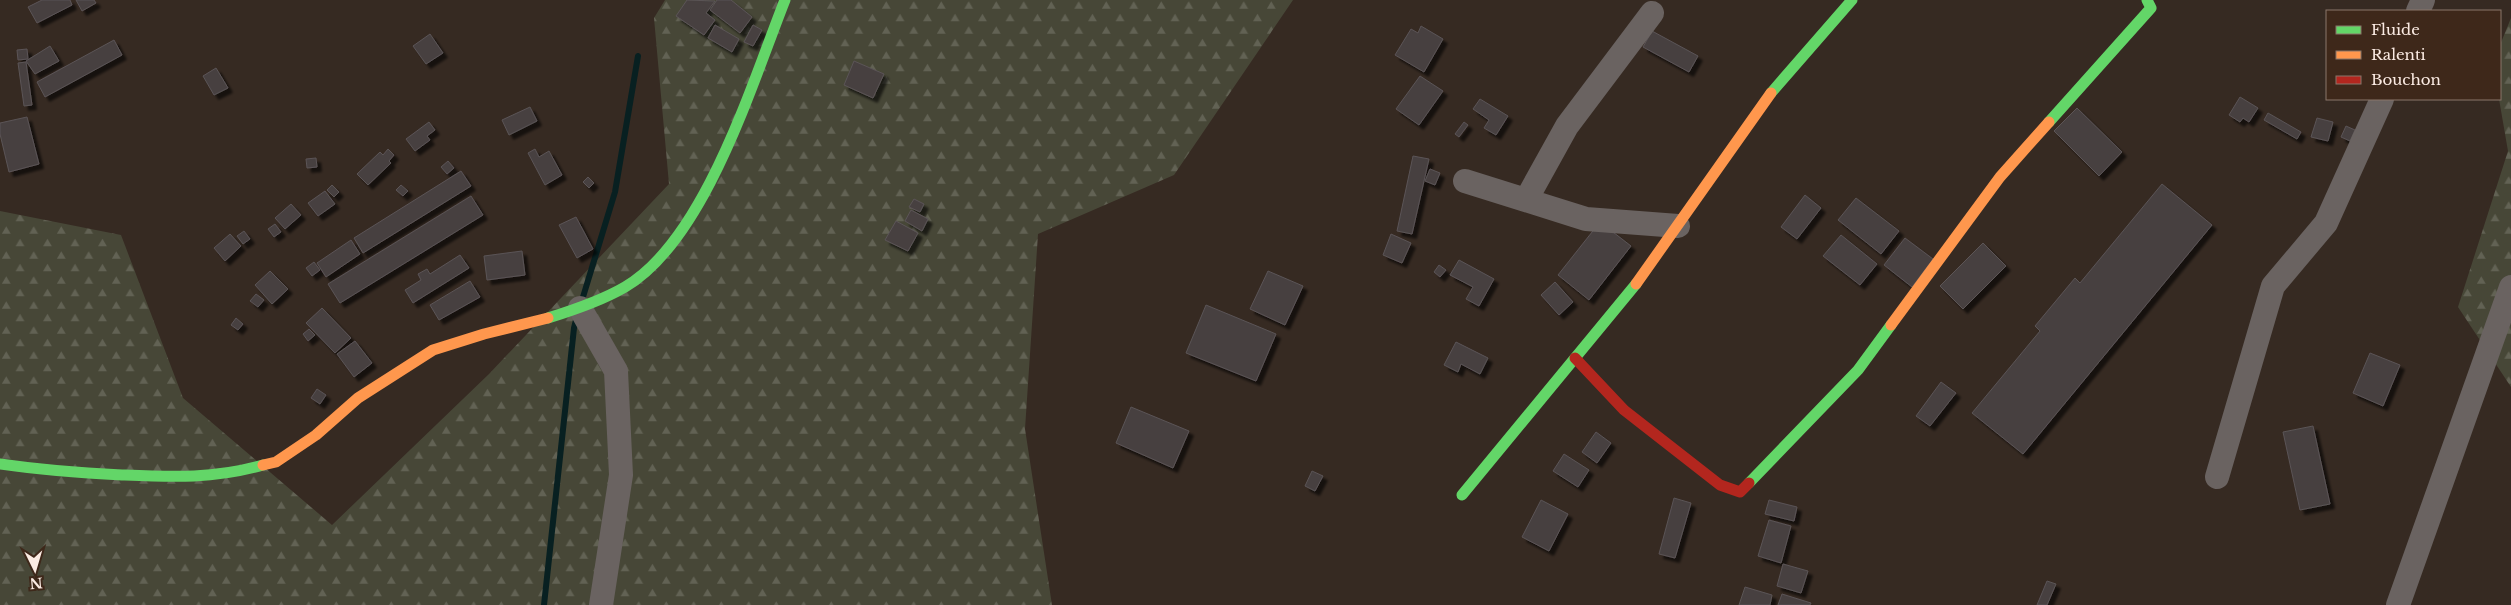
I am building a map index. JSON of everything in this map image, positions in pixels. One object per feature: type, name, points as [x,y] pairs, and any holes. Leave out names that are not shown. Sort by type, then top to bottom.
[{"type":"street","points":[[0,464],[53,472],[169,477],[235,473],[276,462],[316,434],[358,398],[433,350],[484,334],[528,325],[580,308],[626,286],[658,260],[682,229],[719,167],[785,0]]},
{"type":"street","points":[[1462,495],[1648,270],[1774,89],[1852,0]]},
{"type":"street","points":[[1575,358],[1624,410],[1720,485],[1740,492],[1858,370],[2000,177],[2151,8],[2147,0]]},
{"type":"street","points":[[1526,200],[1567,126],[1652,13]]},
{"type":"street","points":[[2216,477],[2273,286],[2326,223],[2382,100]]},
{"type":"street","points":[[1466,182],[1586,218],[1678,226]]},
{"type":"street","points":[[2398,605],[2511,287]]},
{"type":"street","points":[[580,308],[616,371],[621,475],[601,605]]},
{"type":"green space","points":[[665,0],[1293,0],[1174,175],[1038,234],[1025,429],[1052,605],[0,605],[0,211],[121,235],[183,398],[332,525],[489,374],[669,184],[654,18]]},
{"type":"green space","points":[[2511,18],[2511,387],[2458,307],[2508,151],[2499,100],[2501,100],[2501,43]]},
{"type":"building","points":[[42,0],[70,0],[72,5],[37,23],[28,7]]},
{"type":"building","points":[[76,0],[94,0],[96,3],[82,11]]},
{"type":"building","points":[[687,0],[715,1],[706,13],[715,20],[704,35],[676,16]]},
{"type":"building","points":[[717,0],[731,0],[752,17],[740,33],[710,10]]},
{"type":"building","points":[[715,25],[739,39],[732,52],[708,38]]},
{"type":"building","points":[[753,25],[762,30],[753,46],[744,42]]},
{"type":"building","points":[[1421,26],[1443,39],[1424,72],[1395,55],[1411,29],[1418,33]]},
{"type":"building","points":[[1652,31],[1698,56],[1689,72],[1643,47]]},
{"type":"building","points":[[430,34],[443,53],[426,64],[413,46]]},
{"type":"building","points":[[114,40],[122,55],[45,97],[37,82]]},
{"type":"building","points":[[50,46],[59,61],[35,74],[26,61]]},
{"type":"building","points":[[27,49],[28,59],[18,60],[17,50]]},
{"type":"building","points":[[854,61],[884,74],[873,98],[844,85]]},
{"type":"building","points":[[26,62],[32,105],[24,106],[18,63]]},
{"type":"building","points":[[216,68],[228,88],[214,95],[203,76]]},
{"type":"building","points":[[1420,76],[1443,91],[1419,125],[1396,109]]},
{"type":"building","points":[[2240,97],[2258,108],[2249,122],[2243,118],[2240,122],[2229,115]]},
{"type":"building","points":[[1480,99],[1508,116],[1496,135],[1484,128],[1489,120],[1473,109]]},
{"type":"building","points":[[530,107],[537,121],[509,135],[502,120]]},
{"type":"building","points":[[2077,108],[2122,152],[2099,176],[2054,131]]},
{"type":"building","points":[[2268,113],[2301,132],[2297,139],[2264,120]]},
{"type":"building","points":[[27,117],[39,164],[9,172],[0,134],[0,123]]},
{"type":"building","points":[[2317,118],[2333,122],[2328,141],[2311,137]]},
{"type":"building","points":[[429,122],[435,130],[427,136],[430,140],[415,151],[406,139]]},
{"type":"building","points":[[1464,122],[1468,125],[1459,137],[1455,134]]},
{"type":"building","points":[[2346,126],[2355,130],[2350,141],[2341,137]]},
{"type":"building","points":[[388,149],[394,155],[389,161],[391,163],[368,185],[357,174],[380,152],[383,155]]},
{"type":"building","points":[[535,149],[539,157],[549,151],[562,175],[545,185],[528,153]]},
{"type":"building","points":[[1413,156],[1429,159],[1412,234],[1397,231]]},
{"type":"building","points":[[316,158],[317,167],[307,168],[306,159]]},
{"type":"building","points":[[448,161],[454,168],[447,174],[441,167]]},
{"type":"building","points":[[1430,169],[1440,173],[1435,185],[1425,181]]},
{"type":"building","points":[[461,171],[471,186],[363,253],[354,238]]},
{"type":"building","points":[[588,177],[594,183],[589,188],[583,182]]},
{"type":"building","points":[[2162,184],[2212,225],[2023,454],[1972,413],[2040,331],[2035,326],[2075,278],[2080,283]]},
{"type":"building","points":[[332,185],[339,192],[334,197],[327,190]]},
{"type":"building","points":[[401,185],[408,191],[403,196],[396,190]]},
{"type":"building","points":[[325,191],[335,204],[318,216],[308,203]]},
{"type":"building","points":[[1805,195],[1821,208],[1797,239],[1781,227]]},
{"type":"building","points":[[471,196],[483,215],[340,303],[328,284]]},
{"type":"building","points":[[1856,198],[1899,231],[1881,254],[1838,220]]},
{"type":"building","points":[[914,199],[924,204],[920,212],[909,207]]},
{"type":"building","points":[[291,204],[301,215],[285,229],[275,218]]},
{"type":"building","points":[[911,210],[928,219],[922,231],[905,221]]},
{"type":"building","points":[[576,217],[593,249],[577,258],[559,225]]},
{"type":"building","points":[[896,221],[918,233],[908,251],[885,240]]},
{"type":"building","points":[[1600,222],[1631,246],[1589,300],[1558,275]]},
{"type":"building","points":[[275,224],[281,232],[274,237],[268,229]]},
{"type":"building","points":[[244,231],[250,239],[243,244],[237,236]]},
{"type":"building","points":[[230,234],[241,246],[225,261],[214,248]]},
{"type":"building","points":[[1391,234],[1411,243],[1402,263],[1383,255]]},
{"type":"building","points":[[1841,235],[1877,264],[1860,285],[1823,256]]},
{"type":"building","points":[[1905,238],[1933,259],[1912,287],[1884,265]]},
{"type":"building","points":[[351,240],[360,254],[326,277],[317,263]]},
{"type":"building","points":[[1983,243],[2006,266],[1963,309],[1940,286]]},
{"type":"building","points":[[522,251],[525,275],[487,280],[484,256]]},
{"type":"building","points":[[460,255],[469,268],[413,303],[405,290],[421,280],[418,274],[427,269],[430,274]]},
{"type":"building","points":[[1459,260],[1494,279],[1479,306],[1466,299],[1473,287],[1450,275]]},
{"type":"building","points":[[314,262],[320,270],[312,276],[306,268]]},
{"type":"building","points":[[1439,265],[1446,270],[1440,277],[1434,272]]},
{"type":"building","points":[[270,271],[288,289],[272,304],[255,285]]},
{"type":"building","points":[[1268,271],[1303,286],[1285,325],[1250,309]]},
{"type":"building","points":[[470,281],[480,297],[439,320],[430,305]]},
{"type":"building","points":[[1555,282],[1573,302],[1559,315],[1541,295]]},
{"type":"building","points":[[256,294],[264,300],[258,307],[250,301]]},
{"type":"building","points":[[1206,305],[1276,334],[1256,381],[1186,353]]},
{"type":"building","points":[[322,308],[351,338],[335,353],[306,323]]},
{"type":"building","points":[[236,318],[243,324],[238,330],[231,325]]},
{"type":"building","points":[[309,329],[315,335],[308,341],[303,334]]},
{"type":"building","points":[[355,341],[372,363],[354,377],[337,354]]},
{"type":"building","points":[[1456,342],[1488,358],[1480,374],[1461,364],[1458,372],[1444,365]]},
{"type":"building","points":[[2370,353],[2400,365],[2383,406],[2353,393]]},
{"type":"building","points":[[1941,382],[1956,393],[1930,426],[1916,416]]},
{"type":"building","points":[[317,389],[326,395],[320,404],[311,398]]},
{"type":"building","points":[[1131,407],[1189,431],[1173,468],[1116,443]]},
{"type":"building","points":[[2313,426],[2330,504],[2300,510],[2283,432]]},
{"type":"building","points":[[1596,432],[1611,443],[1597,463],[1582,452]]},
{"type":"building","points":[[1564,454],[1589,470],[1578,487],[1553,471]]},
{"type":"building","points":[[1312,471],[1323,476],[1315,491],[1305,486]]},
{"type":"building","points":[[1674,498],[1691,503],[1675,558],[1659,554]]},
{"type":"building","points":[[1541,500],[1568,514],[1549,551],[1522,537]]},
{"type":"building","points":[[1769,500],[1797,507],[1794,521],[1765,514]]},
{"type":"building","points":[[1769,520],[1791,526],[1781,563],[1758,556]]},
{"type":"building","points":[[1783,564],[1808,571],[1801,593],[1777,586]]},
{"type":"building","points":[[2047,581],[2056,584],[2047,605],[2037,605]]},
{"type":"building","points":[[1745,587],[1772,595],[1770,605],[1739,605]]},
{"type":"building","points":[[1782,594],[1811,603],[1810,605],[1778,605]]},
{"type":"waterway","points":[[583,297],[615,192],[638,56]]},
{"type":"waterway","points":[[544,605],[574,328],[577,316]]},
{"type":"traffic: fast","points":[[548,318],[597,301],[625,287],[653,265],[679,234],[702,197],[723,157],[785,0]]},
{"type":"traffic: fast","points":[[1771,93],[1852,0]]},
{"type":"traffic: fast","points":[[2049,122],[2151,8],[2147,0]]},
{"type":"traffic: fast","points":[[1462,495],[1636,284]]},
{"type":"traffic: fast","points":[[1749,483],[1858,370],[1891,325]]},
{"type":"traffic: fast","points":[[0,464],[76,472],[176,476],[227,473],[263,465]]},
{"type":"traffic: slow","points":[[1636,284],[1771,93]]},
{"type":"traffic: slow","points":[[1891,325],[2000,177],[2049,122]]},
{"type":"traffic: slow","points":[[263,465],[276,462],[316,435],[358,398],[433,350],[484,334],[548,318]]},
{"type":"traffic: jam","points":[[1575,358],[1624,410],[1720,485],[1740,492],[1749,483]]}]
